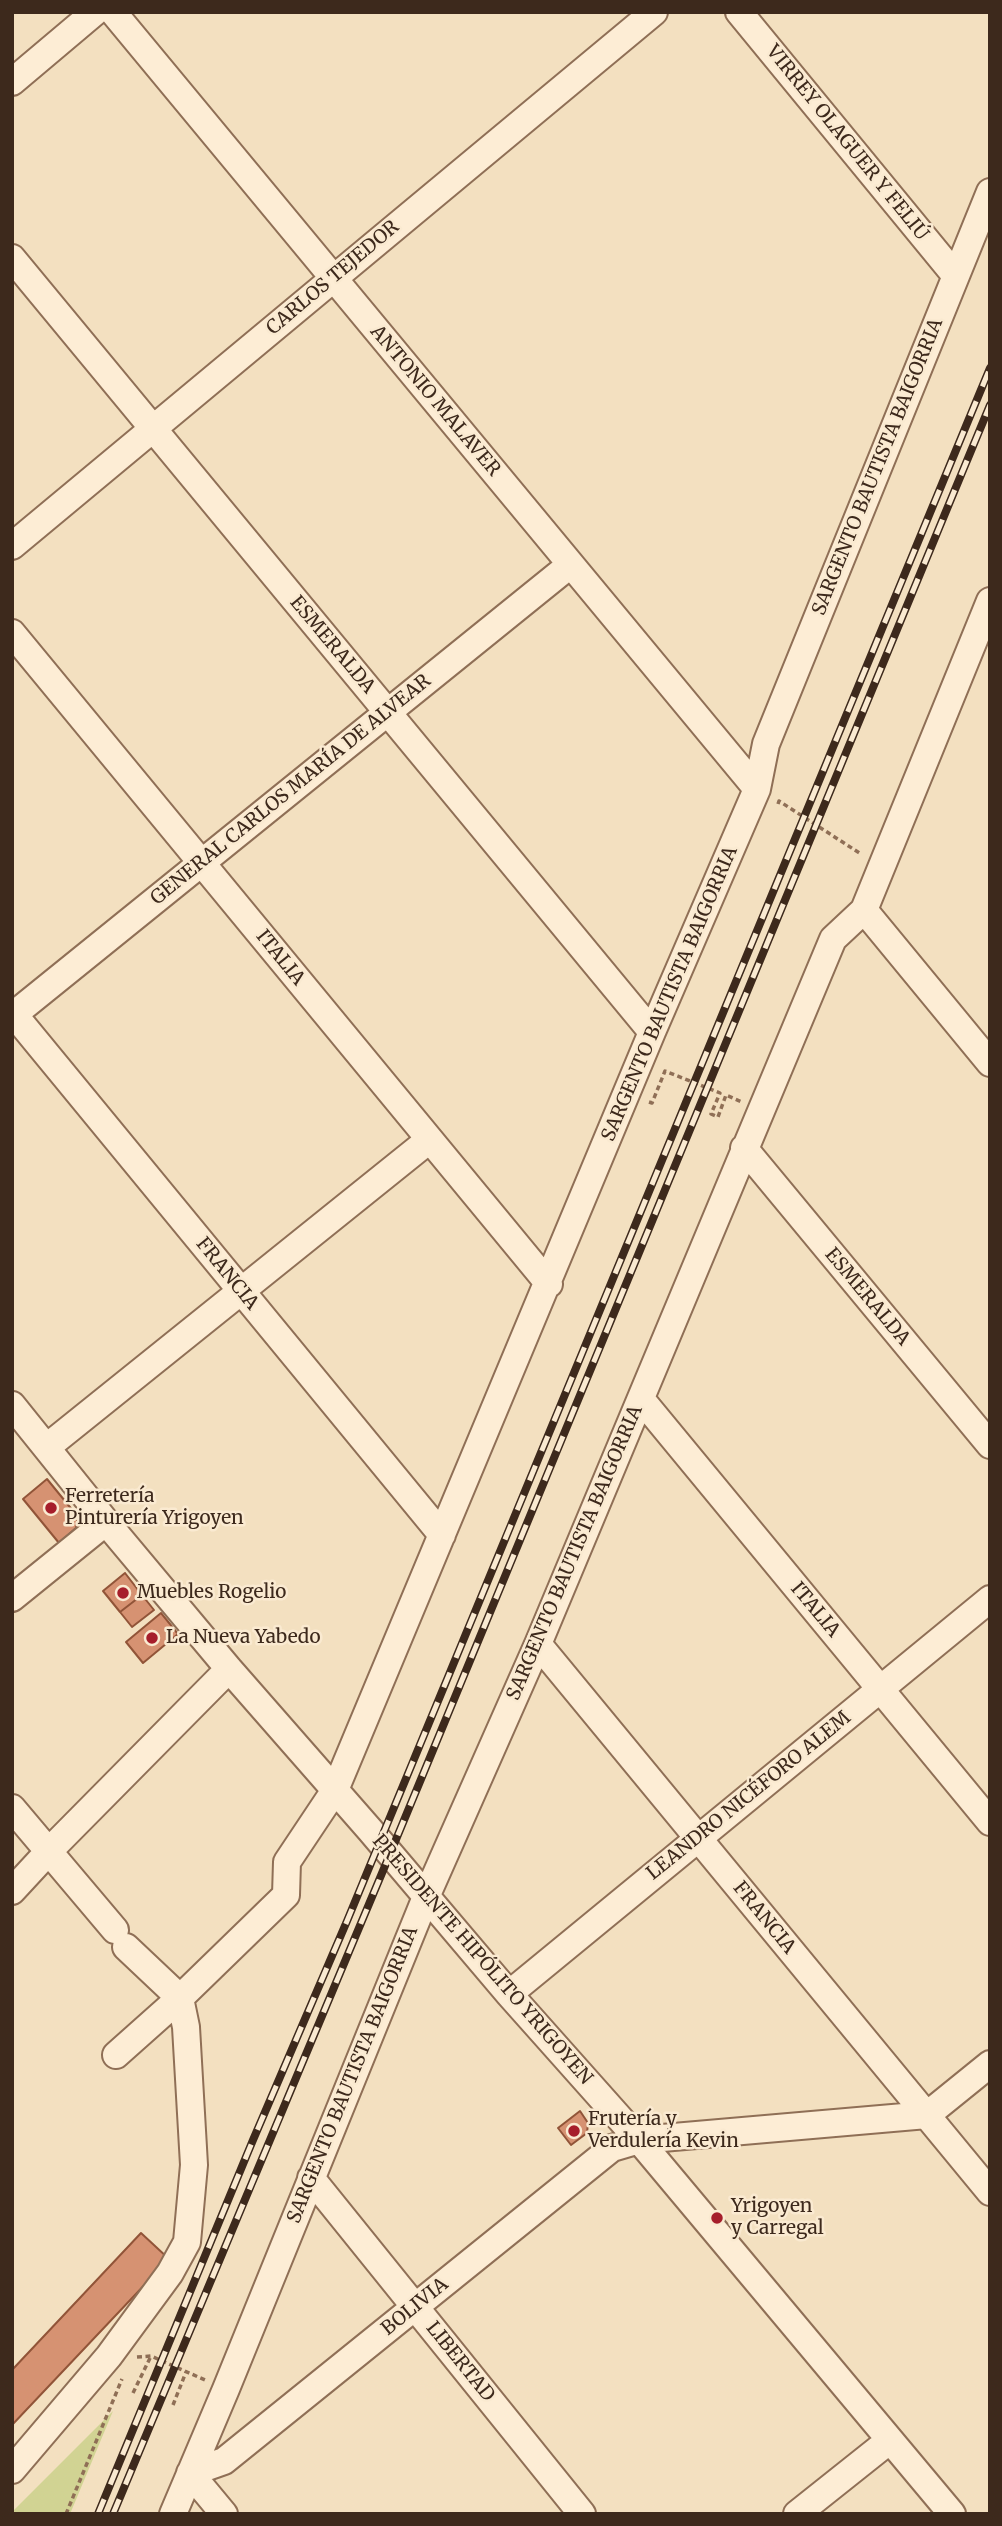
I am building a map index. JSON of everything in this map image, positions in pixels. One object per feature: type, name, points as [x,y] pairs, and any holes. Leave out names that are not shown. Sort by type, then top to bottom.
[{"type":"street","points":[[12,82],[95,12]]},
{"type":"street","name":"ANTONIO MALAVER","points":[[113,12],[757,789]]},
{"type":"street","name":"CARLOS TEJEDOR","points":[[12,546],[654,12]]},
{"type":"street","name":"VIRREY OLAGUER Y FELIÚ","points":[[739,12],[955,275]]},
{"type":"street","name":"SARGENTO BAUTISTA BAIGORRIA","points":[[116,2054],[180,1998],[286,1895],[287,1862],[335,1790],[549,1284],[652,1032],[757,789],[766,744],[990,192]]},
{"type":"street","name":"ESMERALDA","points":[[12,258],[652,1032]]},
{"type":"street","name":"GENERAL CARLOS MARÍA DE ALVEAR","points":[[13,1014],[570,565]]},
{"type":"street","name":"SARGENTO BAUTISTA BAIGORRIA","points":[[173,2514],[426,1897],[538,1644],[833,939],[864,910],[990,601]]},
{"type":"street","name":"ITALIA","points":[[12,633],[549,1284]]},
{"type":"street","points":[[864,910],[990,1063]]},
{"type":"street","name":"FRANCIA","points":[[13,1014],[442,1535]]},
{"type":"street","points":[[47,1447],[429,1140]]},
{"type":"street","name":"ESMERALDA","points":[[744,1148],[990,1446]]},
{"type":"street","name":"ITALIA","points":[[641,1399],[990,1822]]},
{"type":"street","name":"PRESIDENTE HIPÓLITO YRIGOYEN","points":[[12,1405],[229,1669],[509,1994],[639,2140],[952,2514]]},
{"type":"street","points":[[12,1598],[106,1522]]},
{"type":"street","name":"LEANDRO NICÉFORO ALEM","points":[[509,1994],[990,1599]]},
{"type":"street","name":"FRANCIA","points":[[538,1644],[990,2192]]},
{"type":"street","points":[[12,1891],[49,1850],[229,1669]]},
{"type":"street","points":[[12,1808],[120,1939],[180,1998],[186,2026],[194,2165],[187,2242],[170,2273],[109,2356],[12,2470]]},
{"type":"street","points":[[927,2115],[990,2064]]},
{"type":"street","name":"BOLIVIA","points":[[190,2473],[224,2461],[612,2148],[639,2140],[927,2115]]},
{"type":"street","name":"LIBERTAD","points":[[312,2178],[582,2514]]},
{"type":"street","points":[[797,2514],[890,2440]]},
{"type":"street","points":[[190,2473],[223,2514]]},
{"type":"path","points":[[774,810],[779,801],[881,866]]},
{"type":"path","points":[[645,1101],[652,1103],[665,1071],[720,1093],[711,1114],[718,1117],[726,1095],[761,1109]]},
{"type":"path","points":[[130,2359],[151,2356],[226,2389]]},
{"type":"path","points":[[134,2393],[151,2356]]},
{"type":"path","points":[[66,2514],[125,2372]]},
{"type":"path","points":[[173,2405],[186,2372]]},
{"type":"green space","points":[[113,2411],[70,2514],[12,2514],[12,2512]]},
{"type":"building","name":"Ferretería Pinturería Yrigoyen","points":[[47,1479],[78,1517],[76,1528],[59,1543],[23,1499]]},
{"type":"building","name":"Muebles Rogelio","points":[[125,1573],[142,1595],[120,1612],[103,1591]]},
{"type":"building","points":[[142,1595],[154,1610],[132,1627],[120,1612]]},
{"type":"building","name":"La Nueva Yabedo","points":[[161,1613],[178,1634],[143,1663],[126,1642]]},
{"type":"building","name":"Frutería y Verdulería Kevin","points":[[580,2111],[588,2123],[587,2133],[571,2145],[558,2128]]},
{"type":"building","points":[[141,2233],[169,2259],[12,2425],[12,2370]]},
{"type":"railway","points":[[98,2514],[347,1921],[990,368]]},
{"type":"railway","points":[[113,2514],[390,1854],[990,405]]},
{"type":"place","name":"Ferretería Pinturería Yrigoyen","points":[[51,1508]]},
{"type":"place","name":"Muebles Rogelio","points":[[123,1593]]},
{"type":"place","name":"La Nueva Yabedo","points":[[152,1638]]},
{"type":"place","name":"Frutería y Verdulería Kevin","points":[[574,2131]]},
{"type":"place","name":"Yrigoyen y Carregal","points":[[717,2218]]}]
